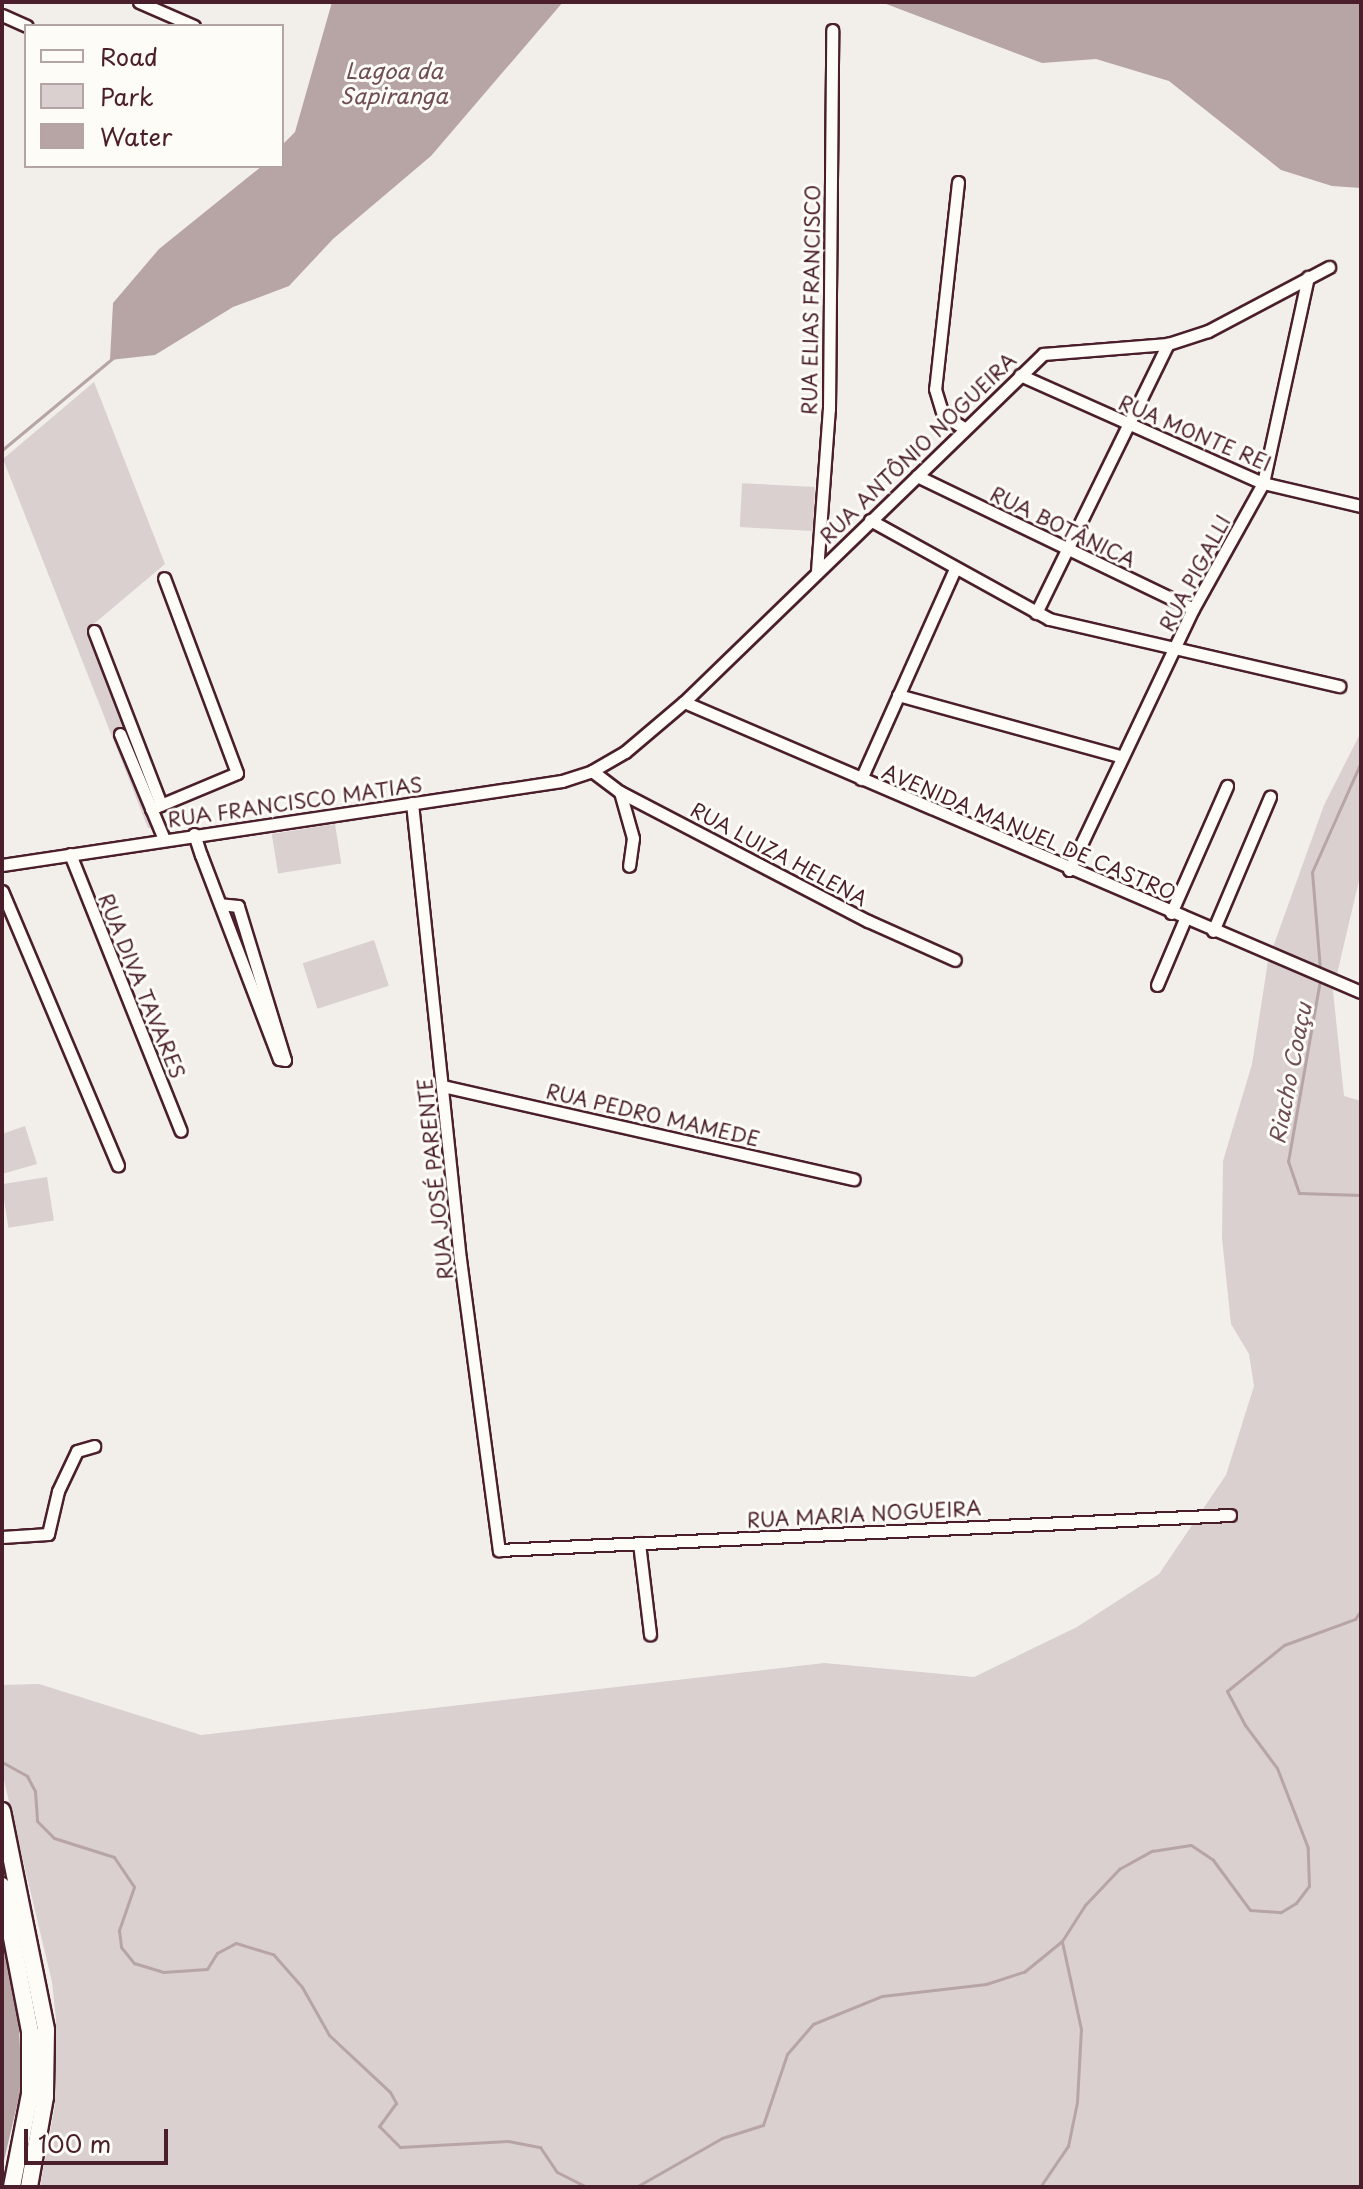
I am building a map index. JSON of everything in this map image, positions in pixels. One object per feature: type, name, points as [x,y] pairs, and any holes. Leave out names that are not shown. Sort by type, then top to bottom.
[{"type":"highway","points":[[2,1811],[46,2030],[45,2097],[29,2187]]},
{"type":"highway","points":[[2,1886],[24,1983],[30,2043],[27,2117],[12,2187]]},
{"type":"street","points":[[139,2],[189,24]]},
{"type":"street","points":[[2,15],[24,25]]},
{"type":"street","name":"RUA ELIAS FRANCISCO","points":[[817,571],[829,409],[832,30]]},
{"type":"street","points":[[958,182],[935,389],[943,415],[964,428]]},
{"type":"street","name":"RUA ANTÔNIO NOGUEIRA","points":[[592,771],[625,752],[684,702],[1020,375],[1056,350],[1168,344],[1208,331],[1329,267]]},
{"type":"street","name":"RUA PIGALLI","points":[[1069,870],[1120,756],[1193,609],[1263,483],[1308,277]]},
{"type":"street","points":[[1036,613],[1130,427],[1168,344]]},
{"type":"street","name":"RUA MONTE REI","points":[[1020,375],[1130,427],[1263,483],[1361,506]]},
{"type":"street","name":"RUA BOTÂNICA","points":[[917,476],[1193,609]]},
{"type":"street","points":[[870,520],[1036,613],[1173,651],[1339,686]]},
{"type":"street","points":[[861,779],[955,569]]},
{"type":"street","points":[[156,807],[237,773],[164,578]]},
{"type":"street","points":[[94,631],[156,807],[164,839]]},
{"type":"street","points":[[898,695],[1120,756]]},
{"type":"street","name":"AVENIDA MANUEL DE CASTRO","points":[[684,702],[1069,870],[1361,992]]},
{"type":"street","points":[[120,734],[156,807]]},
{"type":"street","name":"RUA LUIZA HELENA","points":[[592,771],[620,792],[868,921],[955,960]]},
{"type":"street","name":"RUA FRANCISCO MATIAS","points":[[2,865],[562,781],[592,771]]},
{"type":"street","points":[[1171,913],[1227,786]]},
{"type":"street","points":[[620,792],[633,838],[629,866]]},
{"type":"street","points":[[1213,931],[1270,797]]},
{"type":"street","name":"RUA JOSÉ PARENTE","points":[[412,803],[460,1259],[499,1550]]},
{"type":"street","points":[[194,834],[220,904],[279,1059],[285,1060],[238,906],[220,904]]},
{"type":"street","name":"RUA DIVA TAVARES","points":[[70,854],[181,1131]]},
{"type":"street","points":[[2,891],[118,1166]]},
{"type":"street","points":[[1157,985],[1185,919]]},
{"type":"street","name":"RUA PEDRO MAMEDE","points":[[443,1086],[854,1179]]},
{"type":"street","points":[[2,1537],[48,1534],[58,1491],[77,1451],[94,1446]]},
{"type":"street","name":"RUA MARIA NOGUEIRA","points":[[499,1550],[1230,1515]]},
{"type":"street","points":[[639,1543],[650,1634]]},
{"type":"green space","points":[[94,382],[165,564],[89,628],[165,825],[148,828],[3,459]]},
{"type":"green space","points":[[742,483],[815,487],[813,531],[740,527]]},
{"type":"green space","points":[[1361,732],[1361,872],[1333,991],[1344,1096],[1361,1101],[1361,2187],[40,2187],[55,2105],[56,2020],[52,1982],[2,1772],[2,1685],[39,1684],[201,1735],[824,1663],[974,1677],[1077,1627],[1159,1574],[1226,1475],[1254,1386],[1249,1354],[1231,1324],[1222,1238],[1223,1161],[1252,1064],[1268,961],[1324,805]]},
{"type":"green space","points":[[335,824],[341,864],[278,874],[272,834]]},
{"type":"green space","points":[[374,940],[389,986],[318,1009],[303,963]]},
{"type":"green space","points":[[25,1126],[37,1164],[2,1174],[2,1134]]},
{"type":"green space","points":[[47,1177],[54,1220],[8,1228],[2,1184]]},
{"type":"water","name":"Lagoa da Sapiranga","points":[[332,2],[563,2],[431,156],[333,239],[289,286],[233,307],[155,355],[110,360],[113,303],[159,249],[260,168],[284,168],[284,143],[295,132]]},
{"type":"water","points":[[881,2],[1361,2],[1361,188],[1332,186],[1281,170],[1169,81],[1096,59],[1042,63]]},
{"type":"water","points":[[2,1924],[16,1975],[22,2084],[2,2169]]},
{"type":"waterway","points":[[2,450],[113,358]]},
{"type":"waterway","name":"Riacho Coaçu","points":[[1320,969],[1312,872],[1361,762]]},
{"type":"waterway","name":"Riacho Coaçu","points":[[1320,980],[1288,1161],[1299,1193],[1361,1195]]},
{"type":"waterway","name":"Riacho Coaçu","points":[[636,2187],[722,2138],[763,2125],[787,2054],[813,2024],[882,1996],[986,1984],[1024,1972],[1062,1941],[1085,1905],[1119,1869],[1152,1851],[1191,1845],[1213,1860],[1250,1910],[1281,1912],[1296,1903],[1309,1886],[1308,1848],[1277,1768],[1245,1725],[1227,1691],[1284,1645],[1355,1619],[1361,1610]]},
{"type":"waterway","name":"Riacho Coaçu","points":[[2,1762],[27,1776],[35,1791],[37,1821],[54,1838],[114,1857],[134,1887],[119,1930],[121,1947],[134,1963],[163,1972],[207,1969],[217,1953],[236,1943],[273,1954],[302,1987],[329,2035],[390,2092],[396,2103],[379,2126],[400,2147],[508,2141],[540,2147],[557,2172],[587,2187]]},
{"type":"waterway","points":[[1040,2187],[1068,2146],[1077,2102],[1081,2029],[1062,1942]]}]
